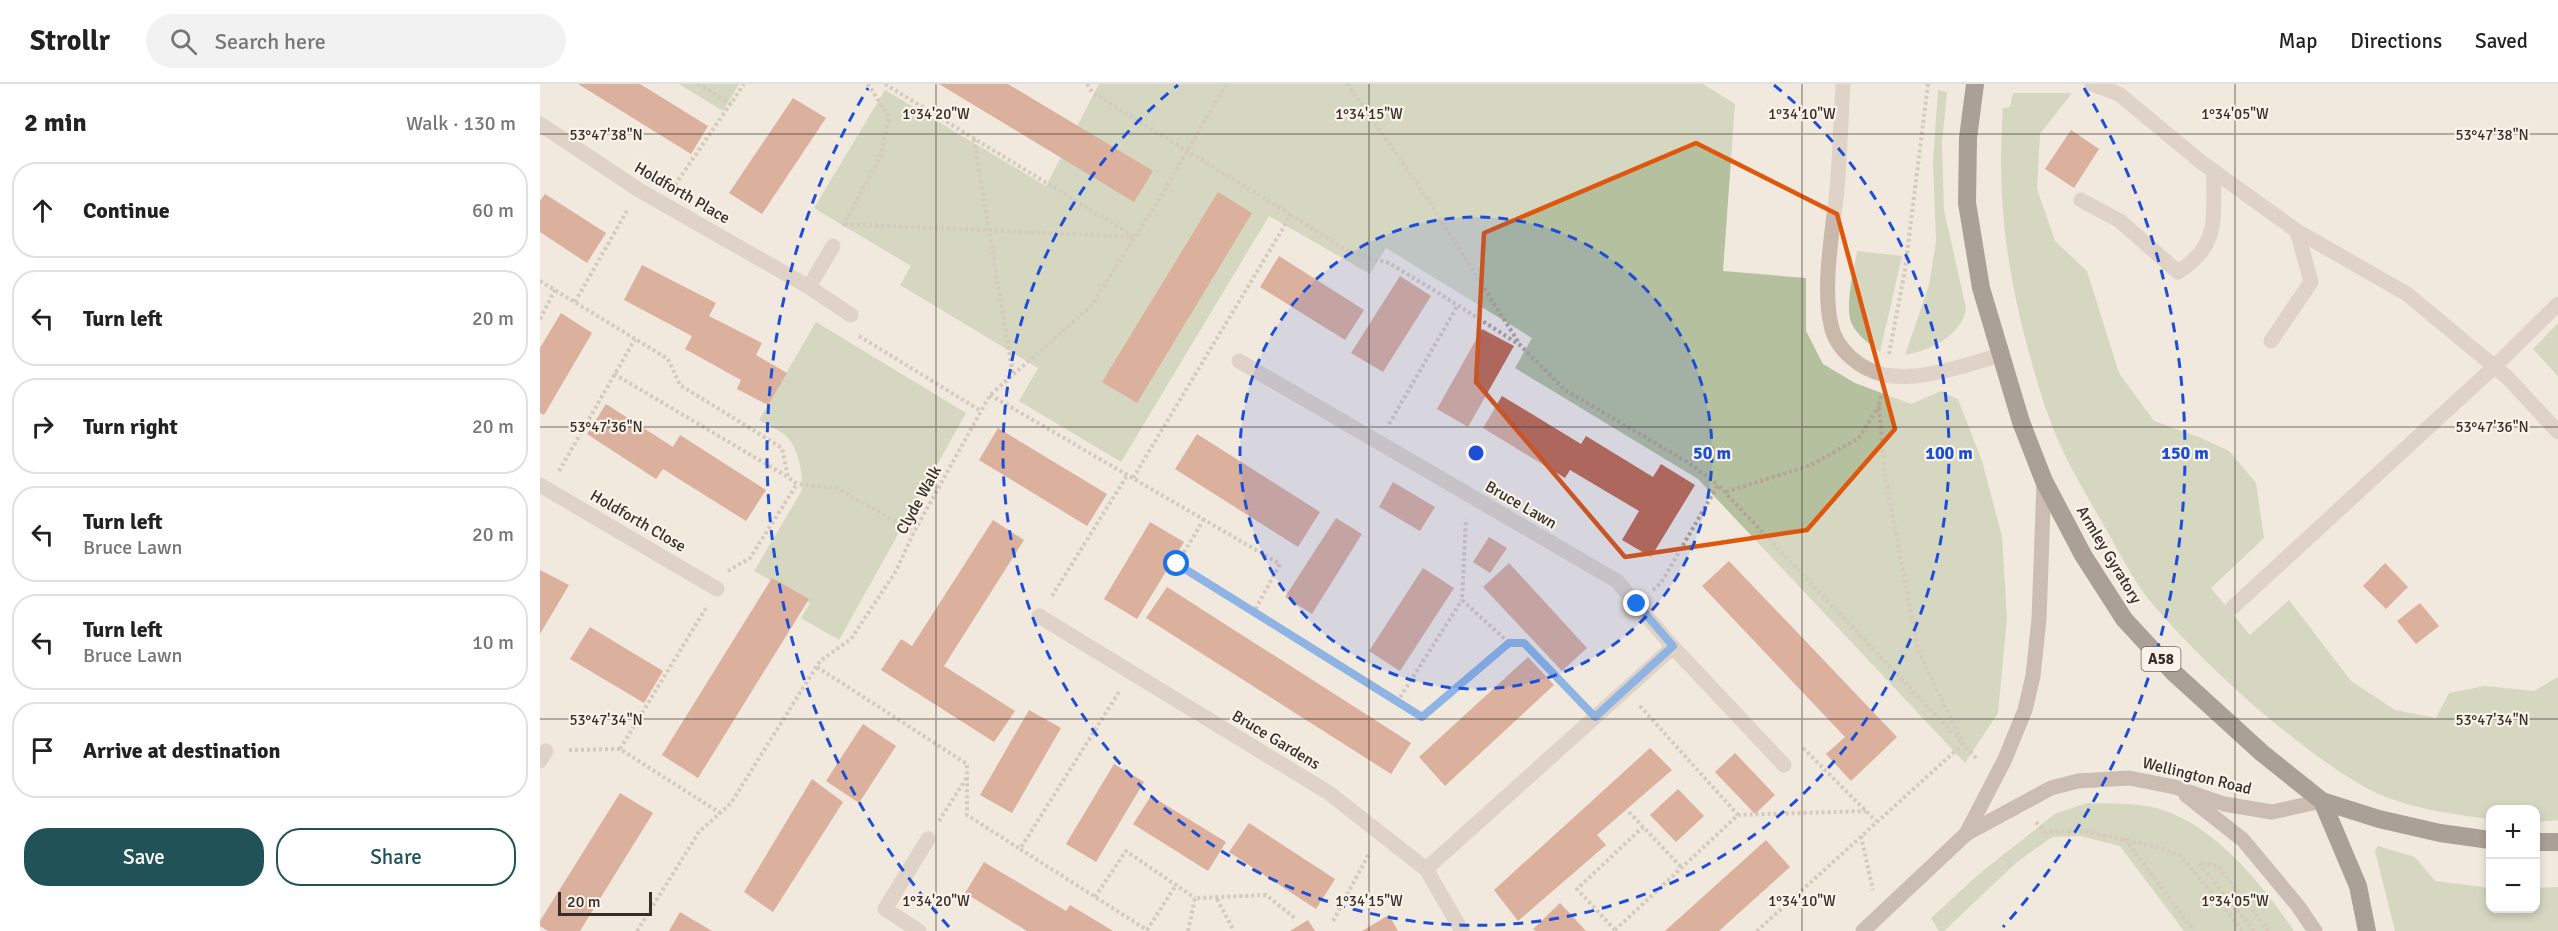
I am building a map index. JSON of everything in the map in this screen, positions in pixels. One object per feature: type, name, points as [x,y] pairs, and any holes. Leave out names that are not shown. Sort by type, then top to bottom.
[{"type":"highway","name":"Armley Gyratory","points":[[1974,90],[1968,138],[1967,203],[1981,288],[2021,422],[2044,481],[2083,555],[2124,619],[2172,671],[2262,753],[2322,801],[2379,819],[2440,833],[2486,839]]},
{"type":"highway","name":"A58","points":[[2322,801],[2358,886],[2367,931]]},
{"type":"highway","points":[[2540,842],[2558,842]]},
{"type":"main road","name":"Wellington Road","points":[[1966,834],[2005,759],[2025,710],[2033,676],[2039,619],[2044,481]]},
{"type":"main road","name":"Wellington Road","points":[[1863,931],[1966,834],[2051,788],[2078,781],[2129,778],[2175,787],[2224,804],[2272,812],[2322,801]]},
{"type":"main road","points":[[2175,787],[2243,840],[2298,906],[2315,931]]},
{"type":"street","points":[[1843,84],[1838,177],[1828,274],[1831,327],[1842,349],[1854,361],[1885,375],[1920,375],[2002,356]]},
{"type":"street","points":[[2092,84],[2120,94],[2162,132],[2297,231],[2407,294],[2494,366],[2558,432]]},
{"type":"street","name":"Holdforth Place","points":[[540,124],[639,190],[809,287],[851,315]]},
{"type":"street","points":[[2081,200],[2120,221],[2178,272],[2195,261],[2207,247],[2214,215],[2214,171]]},
{"type":"street","points":[[2271,341],[2311,282],[2297,231]]},
{"type":"street","points":[[809,287],[833,246]]},
{"type":"street","points":[[2233,607],[2558,304]]},
{"type":"street","name":"Bruce Lawn","points":[[1239,361],[1617,581],[1673,646],[1784,765]]},
{"type":"street","name":"Holdforth Close","points":[[544,487],[717,589]]},
{"type":"street","name":"Bruce Gardens","points":[[1039,616],[1329,794],[1426,869],[1462,931]]},
{"type":"street","points":[[1426,869],[1673,646]]},
{"type":"street","points":[[919,931],[885,909],[928,839]]},
{"type":"path","points":[[698,84],[731,104]]},
{"type":"path","points":[[663,203],[744,84]]},
{"type":"path","points":[[833,246],[881,155],[889,117],[868,84]]},
{"type":"path","points":[[885,84],[1135,237]]},
{"type":"path","points":[[1087,84],[1092,92],[1188,149],[1350,252],[1389,263],[1458,305],[1520,345],[1565,390],[1689,463],[1726,492],[1963,744]]},
{"type":"path","name":"Clyde Walk","points":[[637,931],[699,832],[730,803],[820,661],[851,639],[896,571],[914,532],[990,395],[1091,306],[1226,84]]},
{"type":"path","points":[[1347,84],[1421,189],[1520,345]]},
{"type":"path","points":[[1928,84],[1905,270],[1879,406],[1885,476],[1918,650],[1963,744]]},
{"type":"path","points":[[974,139],[1013,375]]},
{"type":"path","points":[[575,302],[639,190]]},
{"type":"path","points":[[1133,478],[1291,215]]},
{"type":"path","points":[[844,224],[1135,237]]},
{"type":"path","points":[[540,281],[668,359],[680,385],[782,448],[788,477]]},
{"type":"path","points":[[540,319],[555,290]]},
{"type":"path","points":[[1378,443],[1458,305]]},
{"type":"path","points":[[851,315],[844,327],[981,411]]},
{"type":"path","points":[[544,487],[634,339]]},
{"type":"path","points":[[614,374],[797,484],[837,488],[914,532]]},
{"type":"path","points":[[990,395],[1280,564],[1254,612]]},
{"type":"path","points":[[1726,492],[1811,465],[1858,439],[1879,406]]},
{"type":"path","points":[[1039,616],[1128,474]]},
{"type":"path","points":[[620,749],[728,571],[750,558],[797,484]]},
{"type":"path","points":[[1637,604],[1661,583],[1718,485]]},
{"type":"path","points":[[1397,702],[1462,600],[1467,494]]},
{"type":"path","points":[[1204,519],[1177,564],[1422,717],[1509,643],[1524,643],[1595,717]]},
{"type":"path","points":[[1462,600],[1509,643]]},
{"type":"path","points":[[817,667],[967,765],[967,815],[1147,930],[1176,885]]},
{"type":"path","points":[[1020,849],[1131,673]]},
{"type":"path","points":[[1625,690],[1738,815]]},
{"type":"path","points":[[1757,931],[1963,744]]},
{"type":"path","points":[[543,756],[620,749],[720,813]]},
{"type":"path","points":[[1784,765],[1804,749],[1876,821]]},
{"type":"path","points":[[928,839],[967,776]]},
{"type":"path","points":[[1643,827],[1577,889],[1615,931],[1738,815],[1866,811]]},
{"type":"path","points":[[1629,812],[1682,868]]},
{"type":"path","points":[[2045,832],[2085,831],[2124,839],[2181,856],[2243,931]]},
{"type":"path","points":[[1333,921],[1380,833]]},
{"type":"path","points":[[1861,835],[1879,917]]},
{"type":"path","points":[[2124,839],[2194,931]]},
{"type":"path","points":[[1095,897],[1126,851],[1195,898],[1217,899],[1266,895],[1296,919]]},
{"type":"path","points":[[2254,931],[2199,863],[2218,866],[2269,931]]},
{"type":"path","points":[[1188,931],[1195,898]]},
{"type":"path","points":[[1217,899],[1234,931]]},
{"type":"highlighted area","points":[[1696,143],[1837,214],[1895,429],[1807,530],[1625,557],[1476,382],[1484,233]]},
{"type":"green space","points":[[679,84],[739,84],[723,111]]},
{"type":"green space","points":[[1099,84],[1703,84],[1735,104],[1723,271],[1806,278],[1806,331],[1823,364],[1855,383],[1911,404],[1941,391],[1958,399],[1982,461],[2002,536],[2007,618],[1998,713],[1965,763],[1698,479],[1515,368],[1532,338],[1386,248],[1370,274],[1269,216],[1121,462],[1019,401],[1038,368],[900,285],[911,266],[814,208],[885,90],[1046,186]]},
{"type":"green space","points":[[1938,90],[1947,92],[1942,142],[1944,210],[1966,308],[1964,318],[1952,334],[1924,350],[1905,355],[1929,285],[1936,241],[1933,162]]},
{"type":"green space","points":[[2013,93],[2072,93],[2040,134],[2037,189],[2055,241],[2087,271],[2119,373],[2154,421],[2199,437],[2229,451],[2256,483],[2264,538],[2211,588],[2250,635],[2289,600],[2351,681],[2395,710],[2436,718],[2449,693],[2485,686],[2534,691],[2558,677],[2558,820],[2540,822],[2540,805],[2486,805],[2486,818],[2442,812],[2392,799],[2363,786],[2310,751],[2246,699],[2189,644],[2143,592],[2062,449],[2046,410],[2026,342],[2008,254],[2002,197],[2003,108],[2010,107]]},
{"type":"green space","points":[[1857,251],[1902,256],[1880,352],[1853,327],[1849,315],[1849,297]]},
{"type":"green space","points":[[816,322],[966,413],[839,640],[801,618],[810,603],[754,571],[801,492],[802,485],[797,453],[789,439],[759,420]]},
{"type":"green space","points":[[2558,323],[2558,376],[2533,349]]},
{"type":"green space","points":[[2088,803],[2130,804],[2161,809],[2208,834],[2240,863],[2294,931],[2184,931],[2120,846],[2080,836],[2052,837],[2017,862],[1944,931],[1939,931],[1931,918],[1979,874],[2056,813]]},
{"type":"green space","points":[[2378,846],[2415,857],[2435,881],[2486,887],[2486,913],[2540,913],[2540,888],[2558,887],[2558,931],[2395,931],[2375,851]]},
{"type":"building","points":[[578,84],[640,84],[708,126],[691,154]]},
{"type":"building","points":[[939,84],[1008,84],[1153,171],[1134,202]]},
{"type":"building","points":[[793,98],[826,118],[762,214],[729,193]]},
{"type":"building","points":[[2071,130],[2099,149],[2074,188],[2045,169]]},
{"type":"building","points":[[1218,192],[1252,213],[1137,403],[1102,382]]},
{"type":"building","points":[[545,194],[606,233],[587,263],[540,232],[540,201]]},
{"type":"building","points":[[1279,256],[1364,310],[1345,340],[1260,287]]},
{"type":"building","points":[[642,265],[716,303],[709,316],[762,343],[756,355],[787,373],[768,405],[737,389],[741,380],[685,349],[692,336],[624,300]]},
{"type":"building","points":[[1400,276],[1431,296],[1383,372],[1351,353]]},
{"type":"building","points":[[561,313],[592,333],[544,415],[540,413],[540,348]]},
{"type":"building","points":[[1482,329],[1514,346],[1468,427],[1437,409]]},
{"type":"building","points":[[1502,396],[1581,444],[1586,436],[1653,477],[1661,464],[1695,485],[1651,557],[1622,540],[1639,511],[1570,470],[1565,478],[1483,428]]},
{"type":"building","points":[[606,404],[673,447],[680,435],[766,490],[746,521],[663,469],[656,479],[587,434]]},
{"type":"building","points":[[998,428],[1107,494],[1087,526],[979,460]]},
{"type":"building","points":[[1197,434],[1320,512],[1298,547],[1175,469]]},
{"type":"building","points":[[1393,482],[1435,507],[1420,531],[1379,507]]},
{"type":"building","points":[[1336,518],[1362,534],[1312,614],[1285,597]]},
{"type":"building","points":[[993,520],[1024,540],[944,666],[1015,711],[994,742],[881,670],[901,639],[912,646]]},
{"type":"building","points":[[1150,522],[1184,542],[1137,619],[1104,599]]},
{"type":"building","points":[[1489,537],[1507,548],[1490,573],[1473,562]]},
{"type":"building","points":[[1729,561],[1897,737],[1851,781],[1826,754],[1845,737],[1702,586]]},
{"type":"building","points":[[1509,563],[1587,648],[1562,671],[1483,587]]},
{"type":"building","points":[[2385,563],[2408,587],[2386,609],[2363,586]]},
{"type":"building","points":[[1423,568],[1454,588],[1400,671],[1369,651]]},
{"type":"building","points":[[540,570],[569,585],[540,634]]},
{"type":"building","points":[[772,578],[809,599],[698,778],[662,755]]},
{"type":"building","points":[[1167,587],[1411,743],[1391,774],[1146,618]]},
{"type":"building","points":[[2420,603],[2439,626],[2416,644],[2397,621]]},
{"type":"building","points":[[590,627],[663,671],[644,703],[570,659]]},
{"type":"building","points":[[1528,657],[1554,685],[1445,786],[1419,757]]},
{"type":"building","points":[[1029,710],[1061,728],[1012,813],[980,795]]},
{"type":"building","points":[[863,724],[896,746],[859,803],[826,781]]},
{"type":"building","points":[[1650,748],[1672,770],[1597,835],[1606,845],[1518,921],[1494,890]]},
{"type":"building","points":[[1735,753],[1775,795],[1755,814],[1715,772]]},
{"type":"building","points":[[1114,764],[1144,782],[1096,862],[1066,844]]},
{"type":"building","points":[[812,779],[843,802],[773,912],[744,892]]},
{"type":"building","points":[[1678,789],[1704,816],[1676,842],[1650,815]]},
{"type":"building","points":[[620,793],[653,813],[580,931],[548,931],[540,926],[540,921]]},
{"type":"building","points":[[1151,796],[1226,842],[1208,871],[1133,824]]},
{"type":"building","points":[[1249,823],[1335,879],[1316,909],[1229,852]]},
{"type":"building","points":[[1766,840],[1790,867],[1719,931],[1665,931]]},
{"type":"building","points":[[984,862],[1066,911],[1070,905],[1113,931],[1027,931],[965,893]]},
{"type":"building","points":[[1560,903],[1586,931],[1536,931],[1533,929]]},
{"type":"building","points":[[680,912],[712,931],[669,931]]},
{"type":"building","points":[[1389,915],[1398,931],[1362,931]]},
{"type":"building","points":[[1308,920],[1315,931],[1290,931]]},
{"type":"route","points":[[1177,564],[1422,717],[1509,643],[1524,643],[1595,717],[1673,646],[1637,604]]}]
